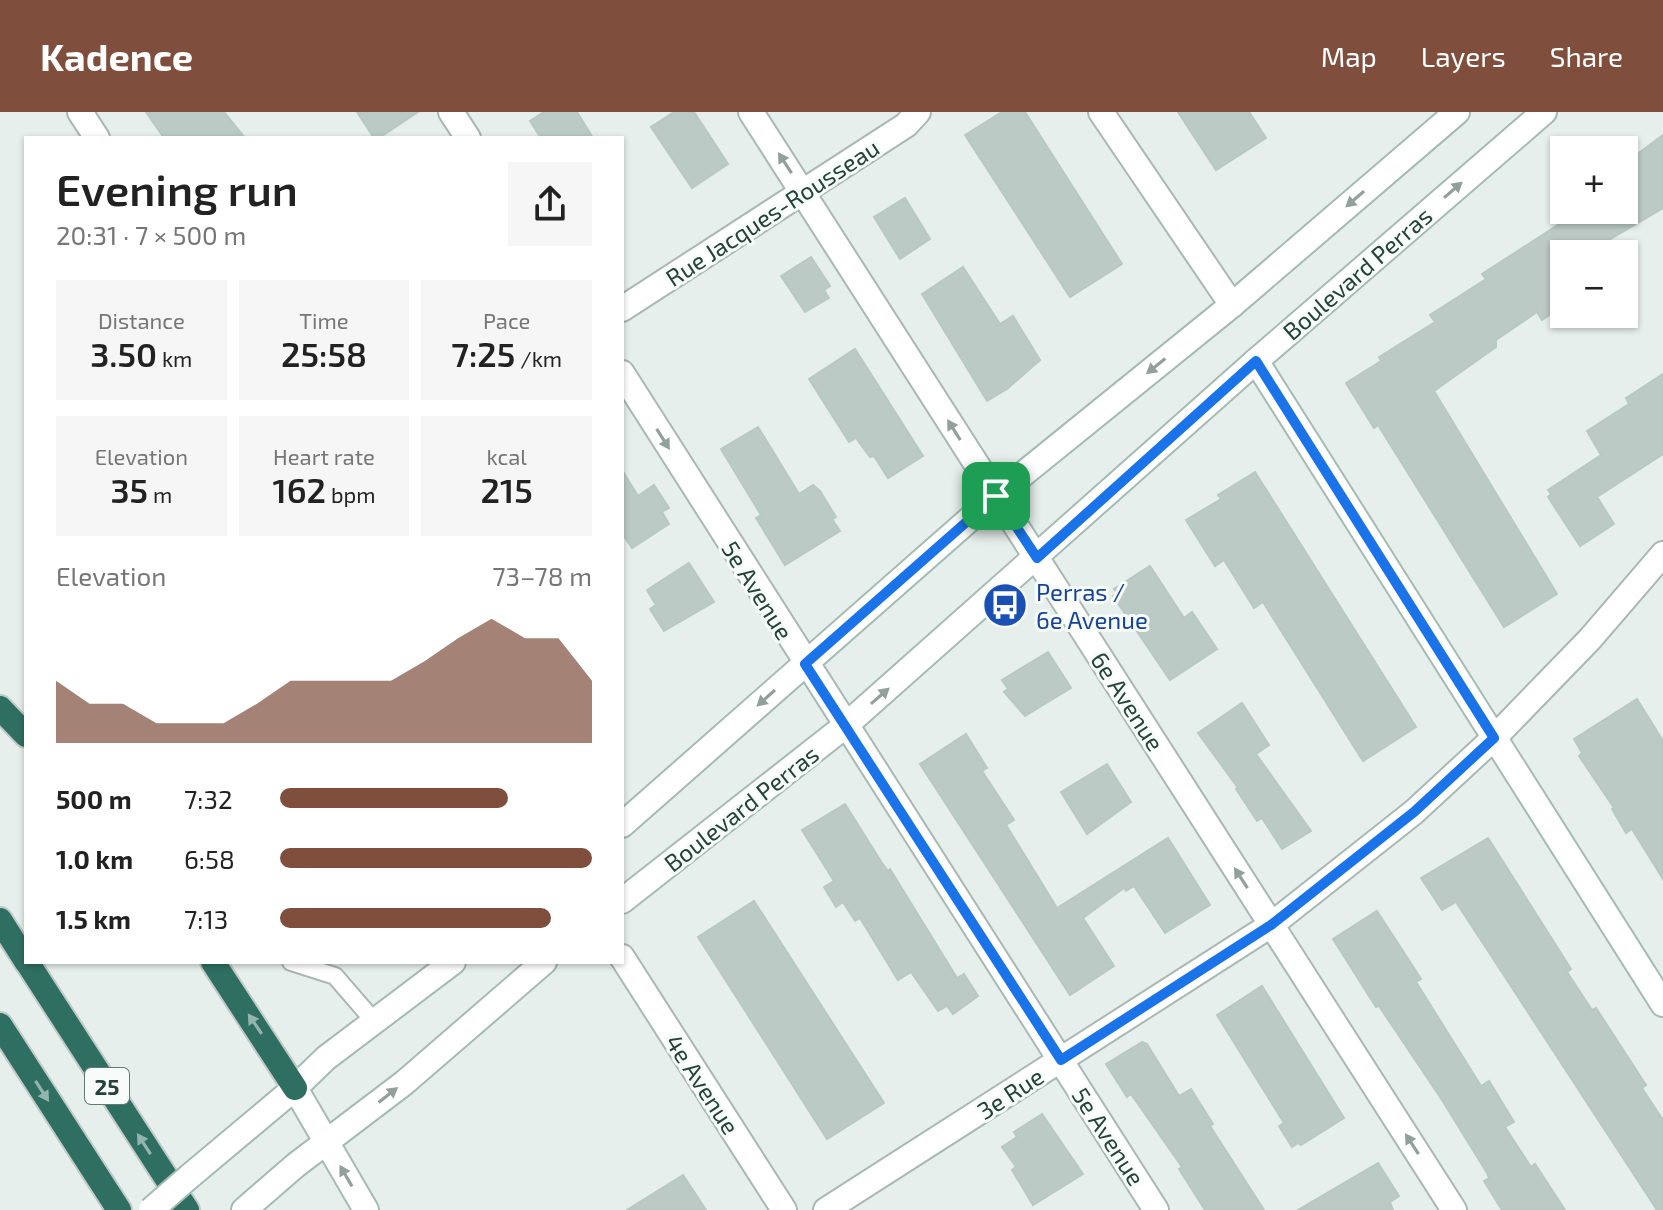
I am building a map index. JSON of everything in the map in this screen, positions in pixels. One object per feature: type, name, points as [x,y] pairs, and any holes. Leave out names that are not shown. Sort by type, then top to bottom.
[{"type":"highway","points":[[0,708],[24,733]]},
{"type":"highway","name":"25","points":[[0,920],[24,958]]},
{"type":"highway","name":"25","points":[[28,964],[187,1210]]},
{"type":"highway","points":[[214,964],[295,1088]]},
{"type":"highway","name":"25","points":[[0,1025],[119,1210]]},
{"type":"street","points":[[80,112],[96,136]]},
{"type":"street","points":[[451,112],[467,136]]},
{"type":"street","name":"6e Avenue","points":[[751,112],[1454,1210]]},
{"type":"street","name":"Rue Jacques-Rousseau","points":[[624,308],[906,125],[918,112]]},
{"type":"street","points":[[1101,112],[1232,305]]},
{"type":"street","points":[[624,823],[996,496],[1232,305],[1457,112]]},
{"type":"street","name":"Boulevard Perras","points":[[624,899],[845,726],[1256,361],[1544,112]]},
{"type":"street","points":[[1256,361],[1663,1004]]},
{"type":"street","name":"5e Avenue","points":[[624,376],[1156,1210]]},
{"type":"street","name":"3e Rue","points":[[826,1210],[1271,925],[1414,812],[1494,738],[1590,639],[1663,554]]},
{"type":"street","name":"4e Avenue","points":[[624,960],[784,1210]]},
{"type":"street","points":[[151,1210],[373,1020],[450,964]]},
{"type":"street","points":[[244,1210],[296,1165],[404,1083],[542,964]]},
{"type":"street","points":[[295,1088],[366,1210]]},
{"type":"lane","points":[[297,964],[335,976],[373,1020]]},
{"type":"building","points":[[146,112],[224,112],[243,136],[163,136]]},
{"type":"building","points":[[357,112],[418,112],[382,136],[373,136]]},
{"type":"building","points":[[544,112],[577,112],[592,136],[540,136],[530,121]]},
{"type":"building","points":[[674,112],[694,112],[728,164],[692,188],[651,127]]},
{"type":"building","points":[[1002,112],[1025,112],[1122,264],[1070,297],[965,135]]},
{"type":"building","points":[[1178,112],[1249,112],[1266,138],[1216,170]]},
{"type":"building","points":[[1663,135],[1663,208],[1638,223],[1638,154]]},
{"type":"building","points":[[905,198],[930,239],[900,259],[874,217]]},
{"type":"building","points":[[1559,224],[1636,224],[1609,240],[1550,240],[1550,315],[1542,320],[1537,312],[1496,340],[1496,347],[1434,391],[1557,594],[1504,627],[1378,425],[1374,428],[1346,383],[1381,361],[1379,357],[1435,322],[1430,315],[1486,279],[1482,274]]},
{"type":"building","points":[[811,257],[830,286],[824,290],[829,298],[805,312],[781,276]]},
{"type":"building","points":[[963,267],[1000,324],[1013,316],[1040,360],[1007,389],[987,401],[922,294]]},
{"type":"building","points":[[855,349],[923,456],[888,478],[874,456],[870,457],[856,438],[849,442],[809,379]]},
{"type":"building","points":[[1663,374],[1663,454],[1597,497],[1614,524],[1580,546],[1548,497],[1551,494],[1548,490],[1601,455],[1587,431],[1629,404],[1626,398]]},
{"type":"building","points":[[758,427],[799,494],[813,485],[820,491],[836,517],[832,519],[840,531],[785,565],[756,518],[761,515],[721,449]]},
{"type":"building","points":[[1255,472],[1416,727],[1363,761],[1263,602],[1254,608],[1224,560],[1215,566],[1186,520],[1221,499],[1218,495]]},
{"type":"building","points":[[624,473],[638,496],[654,485],[669,508],[662,512],[669,524],[632,548],[624,536]]},
{"type":"building","points":[[689,563],[714,602],[664,631],[650,609],[656,605],[647,590]]},
{"type":"building","points":[[1150,566],[1184,618],[1192,612],[1217,649],[1170,680],[1113,596],[1117,593],[1114,589]]},
{"type":"building","points":[[1048,652],[1071,688],[1025,716],[1004,692],[1008,689],[1002,680]]},
{"type":"building","points":[[1637,699],[1663,741],[1663,879],[1632,829],[1626,833],[1614,808],[1579,756],[1582,753],[1574,739]]},
{"type":"building","points":[[1242,703],[1269,745],[1256,754],[1311,831],[1282,849],[1262,818],[1257,821],[1238,788],[1198,733]]},
{"type":"building","points":[[966,734],[987,768],[982,771],[1014,820],[1006,825],[1057,908],[1168,838],[1210,905],[1165,933],[1134,886],[1126,891],[1124,888],[1083,918],[1114,966],[1070,995],[920,764]]},
{"type":"building","points":[[1107,764],[1131,802],[1087,834],[1061,792]]},
{"type":"building","points":[[845,804],[882,863],[888,871],[890,869],[957,978],[964,974],[978,996],[953,1014],[947,1006],[938,1011],[911,972],[898,980],[860,918],[855,921],[843,902],[836,907],[824,887],[834,881],[802,830]]},
{"type":"building","points":[[1488,838],[1571,969],[1567,972],[1592,1010],[1596,1008],[1646,1085],[1642,1088],[1663,1120],[1663,1210],[1657,1210],[1456,902],[1442,910],[1421,878]]},
{"type":"building","points":[[754,901],[884,1103],[827,1139],[698,937]]},
{"type":"building","points":[[1377,911],[1421,979],[1416,982],[1481,1086],[1489,1081],[1514,1122],[1505,1127],[1531,1167],[1535,1164],[1565,1210],[1502,1210],[1484,1181],[1489,1178],[1487,1173],[1442,1100],[1379,1006],[1376,1007],[1333,939]]},
{"type":"building","points":[[1262,986],[1344,1118],[1301,1145],[1298,1143],[1292,1147],[1279,1126],[1284,1123],[1217,1015]]},
{"type":"building","points":[[1142,1042],[1147,1044],[1179,1096],[1191,1089],[1213,1124],[1210,1126],[1264,1210],[1205,1210],[1179,1169],[1182,1167],[1131,1094],[1127,1097],[1106,1064]]},
{"type":"building","points":[[1042,1114],[1083,1174],[1033,1205],[1012,1170],[1016,1167],[1002,1147],[1017,1137],[1014,1132]]},
{"type":"building","points":[[1378,1163],[1399,1196],[1390,1202],[1393,1210],[1298,1210]]},
{"type":"building","points":[[683,1175],[706,1210],[627,1210]]},
{"type":"place","name":"Perras / 6e Avenue","points":[[1005,605]]},
{"type":"route","points":[[1256,361],[1494,738],[1414,812],[1271,925],[1061,1060],[805,664],[996,496],[1037,558],[1256,361]]}]
